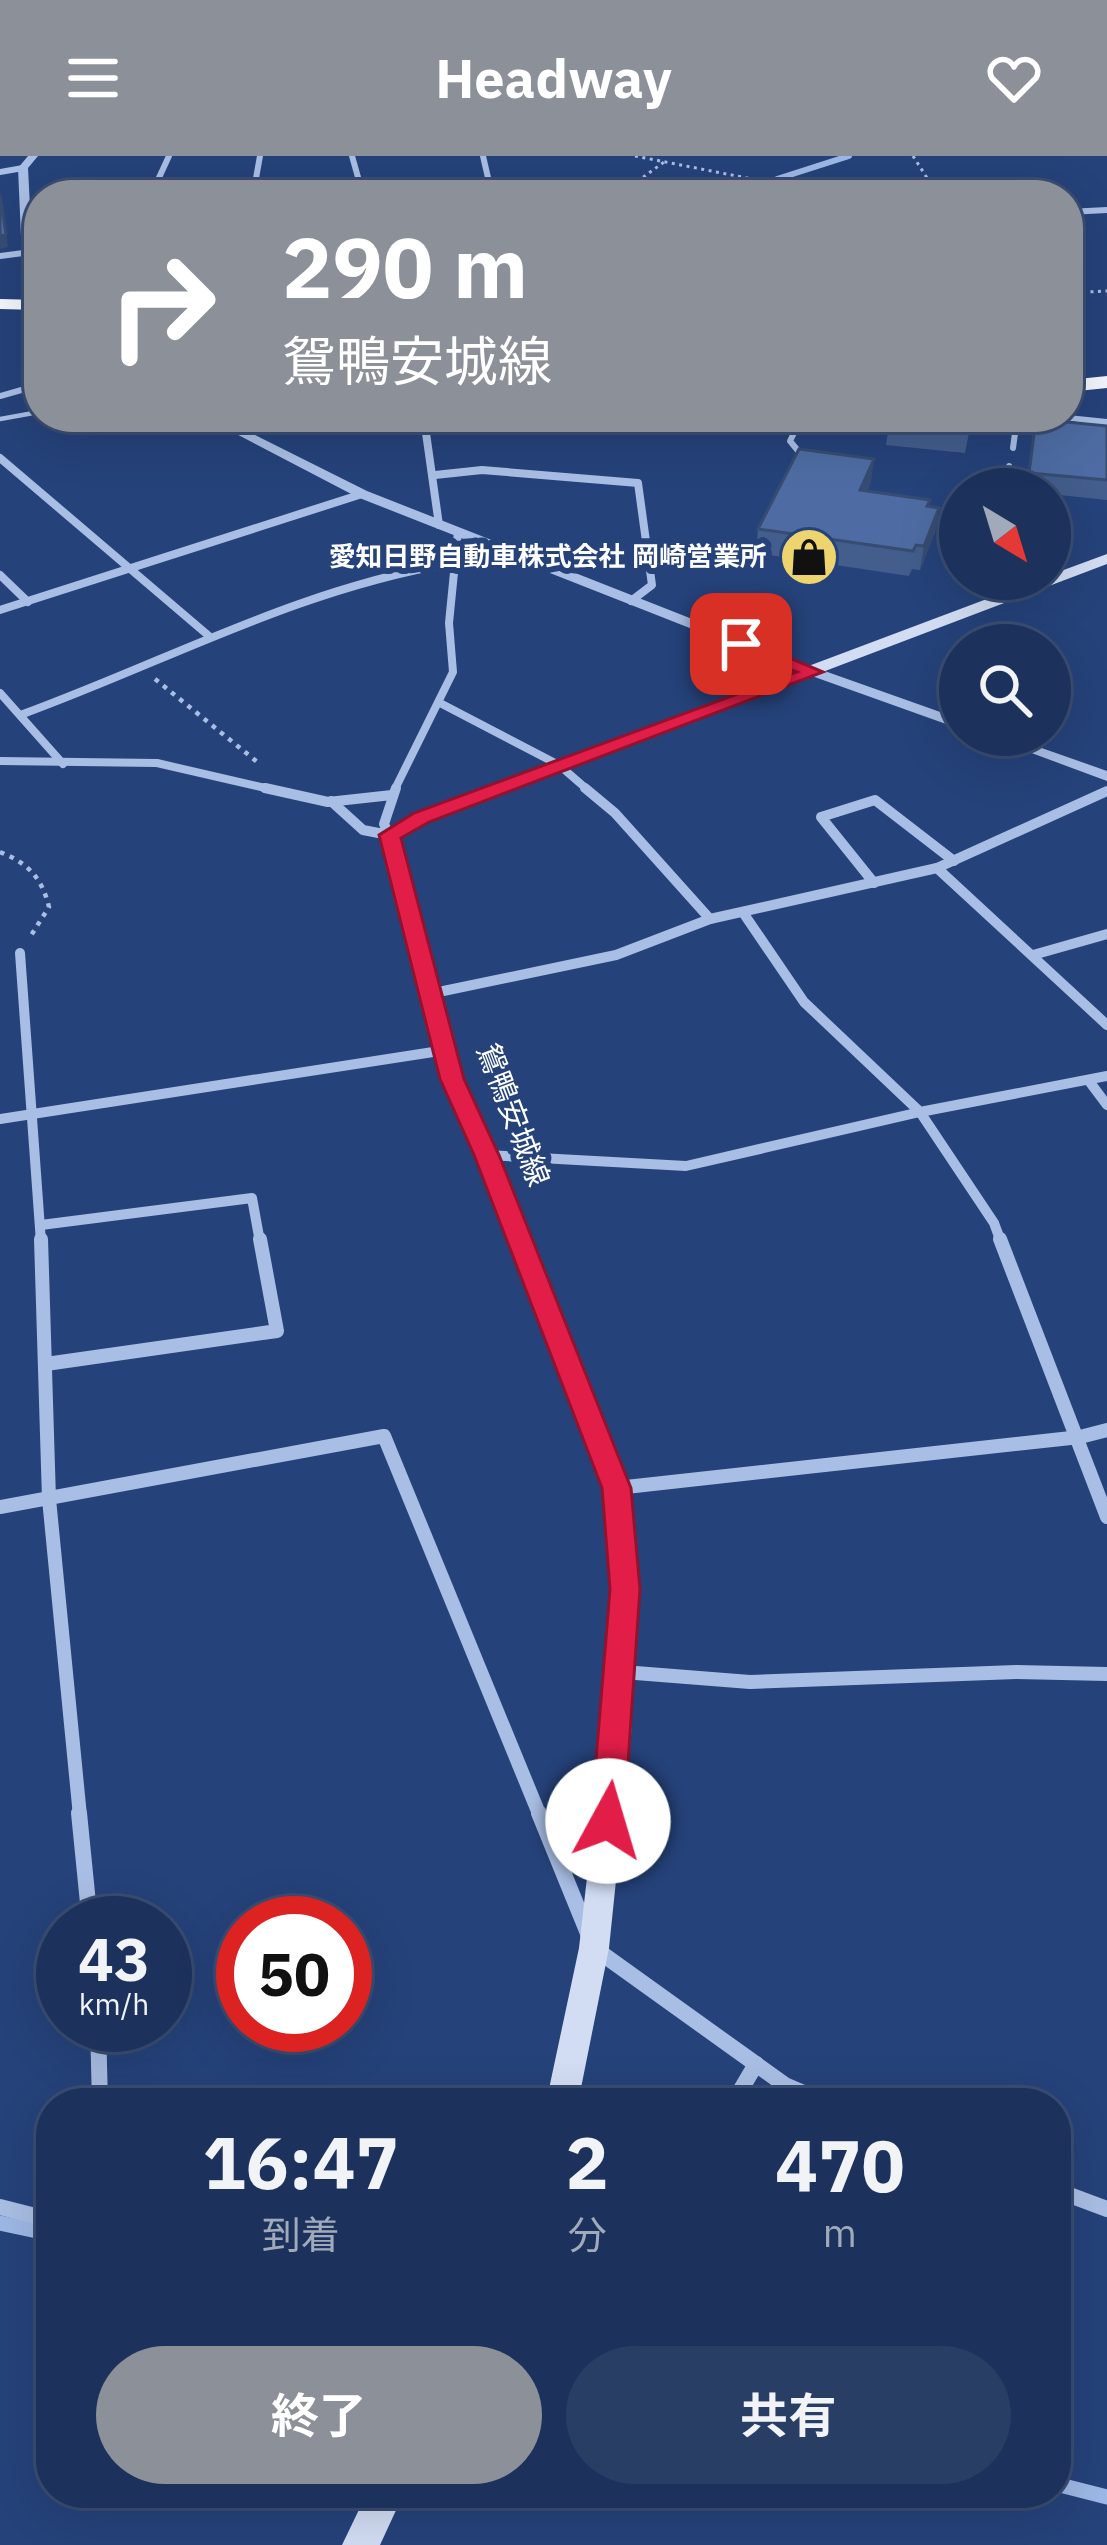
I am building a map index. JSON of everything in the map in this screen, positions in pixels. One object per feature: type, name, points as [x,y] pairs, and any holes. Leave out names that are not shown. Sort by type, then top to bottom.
[{"type":"main road","points":[[389,835],[421,818],[1107,559]]},
{"type":"main road","name":"鴛鴨安城線","points":[[389,835],[452,1079],[487,1155],[616,1488],[625,1589],[621,1671],[594,1948],[565,2088]]},
{"type":"main road","points":[[360,2545],[378,2508]]},
{"type":"street","points":[[0,172],[22,168],[33,156]]},
{"type":"street","points":[[22,168],[24,185]]},
{"type":"street","points":[[240,432],[362,494],[939,717]]},
{"type":"street","points":[[426,432],[439,525]]},
{"type":"street","points":[[0,458],[209,636]]},
{"type":"street","points":[[435,475],[482,470],[638,483],[652,585],[631,601]]},
{"type":"street","points":[[0,478],[17,473]]},
{"type":"street","points":[[0,610],[362,494]]},
{"type":"street","points":[[389,835],[384,824],[392,795],[453,672],[452,563],[458,532]]},
{"type":"street","points":[[23,714],[209,636],[371,577],[452,563]]},
{"type":"street","points":[[0,575],[28,602]]},
{"type":"street","points":[[0,693],[63,764]]},
{"type":"street","points":[[440,703],[559,765],[615,813],[710,919]]},
{"type":"street","points":[[1050,756],[1107,776]]},
{"type":"street","points":[[0,761],[157,763],[331,801],[392,795]]},
{"type":"street","points":[[429,994],[616,955],[710,919],[937,868],[1107,791]]},
{"type":"street","points":[[874,883],[821,817],[875,800],[954,861]]},
{"type":"street","points":[[331,801],[363,830],[389,835]]},
{"type":"street","points":[[937,868],[1107,1025]]},
{"type":"street","points":[[744,914],[804,1002],[920,1112],[994,1223],[1107,1517]]},
{"type":"street","points":[[1033,955],[1107,934]]},
{"type":"street","points":[[20,953],[41,1225],[49,1499],[87,1896]]},
{"type":"street","points":[[0,1119],[446,1050]]},
{"type":"street","points":[[487,1155],[686,1166],[920,1112],[1107,1076]]},
{"type":"street","points":[[1089,1081],[1107,1106]]},
{"type":"street","points":[[41,1225],[252,1198],[277,1331],[46,1364]]},
{"type":"street","points":[[616,1488],[1080,1437],[1107,1430]]},
{"type":"street","points":[[0,1507],[384,1436],[594,1948],[792,2088]]},
{"type":"street","points":[[621,1671],[750,1682],[1016,1672],[1107,1674]]},
{"type":"street","points":[[99,2052],[100,2088]]},
{"type":"street","points":[[742,2088],[756,2064]]},
{"type":"street","points":[[1071,2196],[1107,2209]]},
{"type":"street","points":[[0,2207],[36,2216]]},
{"type":"lane","points":[[794,432],[790,441],[807,462]]},
{"type":"lane","points":[[1013,448],[1016,432]]},
{"type":"path","points":[[635,156],[751,180]]},
{"type":"path","points":[[638,180],[666,161]]},
{"type":"path","points":[[140,667],[291,790]]},
{"type":"path","points":[[0,852],[25,860],[45,886],[50,907],[20,953]]},
{"type":"building","points":[[0,195],[6,235],[0,236]]},
{"type":"building","points":[[1083,424],[1107,426],[1107,480],[1071,477],[1071,468],[1030,468],[1034,432],[1083,432]]},
{"type":"building","points":[[799,449],[874,459],[860,490],[930,500],[927,506],[939,508],[924,546],[916,545],[913,551],[758,529]]},
{"type":"waterway","points":[[777,179],[849,156]]},
{"type":"waterway","points":[[0,2223],[36,2231]]},
{"type":"waterway","points":[[1071,2488],[1107,2497]]},
{"type":"place","name":"愛知日野自動車株式会社 岡崎営業所","points":[[809,557]]},
{"type":"route","points":[[608,1821],[625,1589],[616,1488],[487,1155],[452,1079],[389,835],[559,765],[814,672],[741,644]]}]
